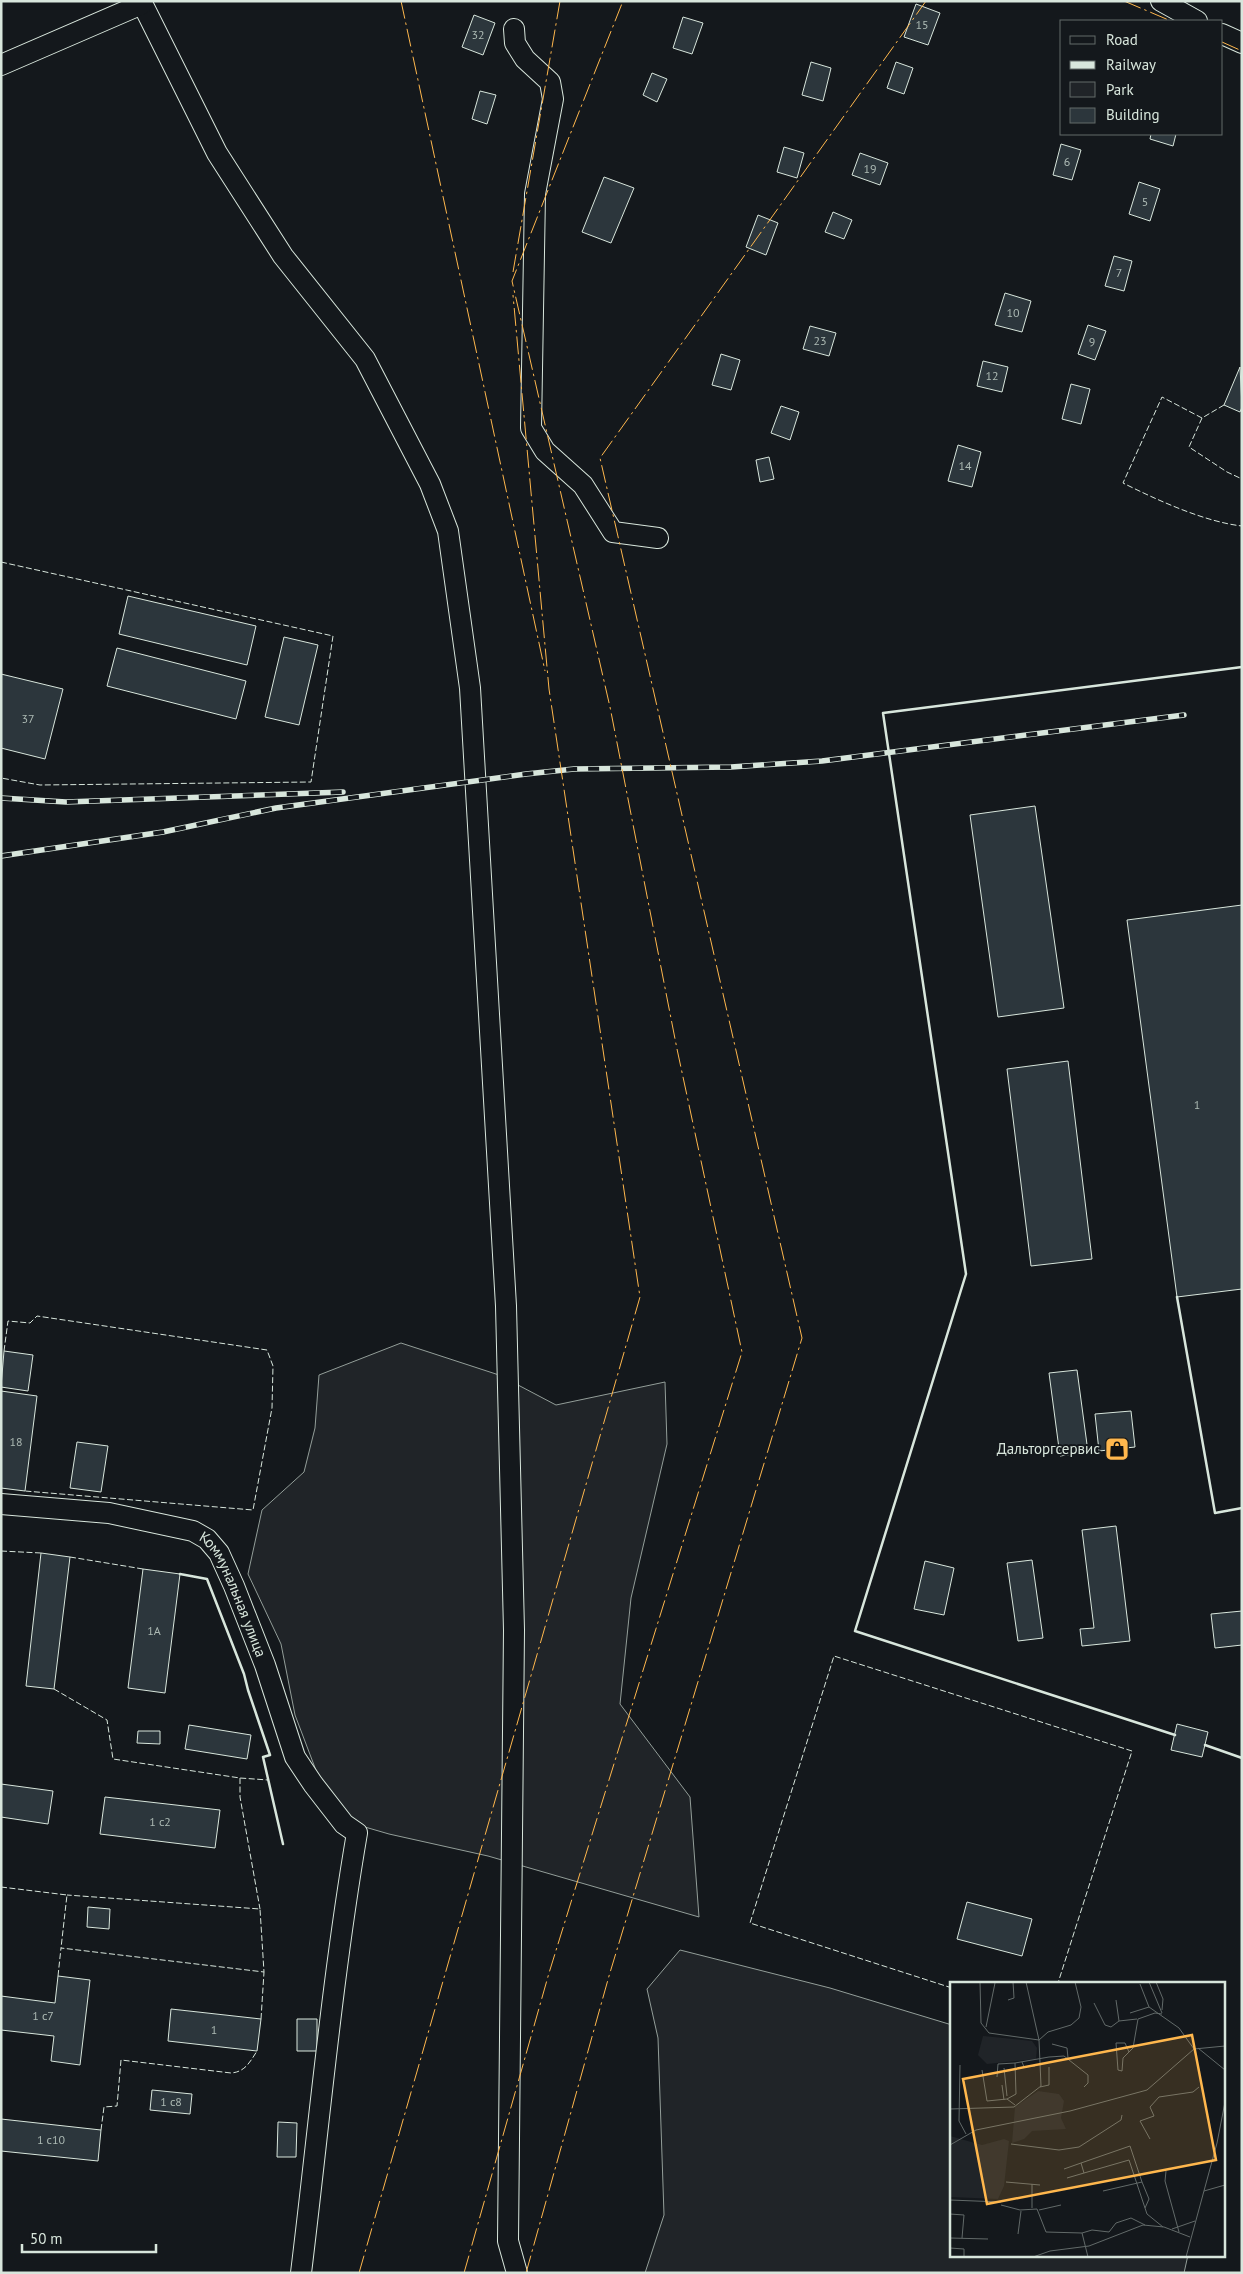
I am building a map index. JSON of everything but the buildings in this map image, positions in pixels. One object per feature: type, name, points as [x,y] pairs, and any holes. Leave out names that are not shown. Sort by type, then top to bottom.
[{"type":"street","points":[[1161,1],[1194,20]]},
{"type":"street","points":[[1,65],[142,3],[217,153],[284,256],[365,359],[426,475],[448,530],[470,688],[506,1306],[514,1630],[508,2241],[517,2273]]},
{"type":"street","points":[[514,29],[515,43],[524,59],[550,82],[553,99],[535,194],[531,428],[545,451],[583,485],[613,532],[658,538]]},
{"type":"street","points":[[1223,34],[1242,43]]},
{"type":"street","name":"Коммунальная улица","points":[[1,1504],[109,1513],[193,1531],[207,1539],[219,1553],[234,1586],[265,1665],[295,1758],[344,1824],[357,1833],[332,2000],[301,2273]]},
{"type":"green space","points":[[401,1343],[499,1375],[556,1405],[665,1382],[667,1444],[631,1598],[620,1704],[690,1797],[699,1917],[488,1856],[389,1834],[358,1825],[337,1803],[317,1773],[295,1715],[281,1644],[248,1574],[262,1510],[304,1472],[315,1428],[319,1375]]},
{"type":"green space","points":[[680,1950],[830,1988],[950,2024],[950,2256],[1188,2256],[1184,2273],[645,2273],[664,2215],[658,2038],[647,1989]]},
{"type":"railway","points":[[1,856],[163,832],[276,808],[526,774],[574,769],[731,767],[822,761],[1184,715]]},
{"type":"railway","points":[[1,798],[66,802],[343,792]]},
{"type":"fence","points":[[1224,405],[1202,418],[1162,397],[1123,483],[1197,515],[1242,526]]},
{"type":"fence","points":[[1202,418],[1189,447],[1227,472],[1242,479]]},
{"type":"fence","points":[[1,562],[333,636],[311,782],[40,785],[1,778]]},
{"type":"fence","points":[[4,1351],[8,1321],[30,1323],[37,1316],[267,1350],[273,1366],[272,1408],[253,1510],[25,1491]]},
{"type":"fence","points":[[1,1551],[41,1553]]},
{"type":"fence","points":[[70,1557],[143,1569]]},
{"type":"fence","points":[[950,1987],[750,1923],[834,1656],[1132,1751],[1058,1982]]},
{"type":"fence","points":[[54,1689],[107,1720],[113,1759],[240,1778],[268,1780]]},
{"type":"fence","points":[[240,1778],[240,1797],[260,1909]]},
{"type":"fence","points":[[1,1887],[67,1895],[61,1948]]},
{"type":"fence","points":[[58,1976],[61,1948],[264,1972],[260,1909],[67,1895]]},
{"type":"fence","points":[[261,2019],[264,1972]]},
{"type":"fence","points":[[101,2130],[104,2107],[117,2106],[121,2060],[231,2073],[244,2068],[257,2051]]},
{"type":"wall","points":[[1175,1735],[855,1631],[966,1274],[883,713],[1242,667]]},
{"type":"wall","points":[[1177,1297],[1215,1513],[1242,1508]]},
{"type":"wall","points":[[180,1574],[207,1579],[244,1674],[270,1755],[263,1757],[283,1844]]},
{"type":"wall","points":[[1205,1745],[1242,1758]]},
{"type":"power","points":[[401,1],[545,671]]},
{"type":"power","points":[[513,272],[560,1]]},
{"type":"power","points":[[464,2273],[549,1973],[742,1352],[677,1049],[610,707],[512,281],[623,1]]},
{"type":"power","points":[[526,2273],[609,1976],[802,1338],[600,458],[926,1]]},
{"type":"power","points":[[1124,1],[1169,20]]},
{"type":"power","points":[[1223,42],[1242,51]]},
{"type":"power","points":[[359,2273],[640,1297],[549,689],[513,295]]},
{"type":"place","name":"Дальторгсервис","points":[[1117,1449]]}]
